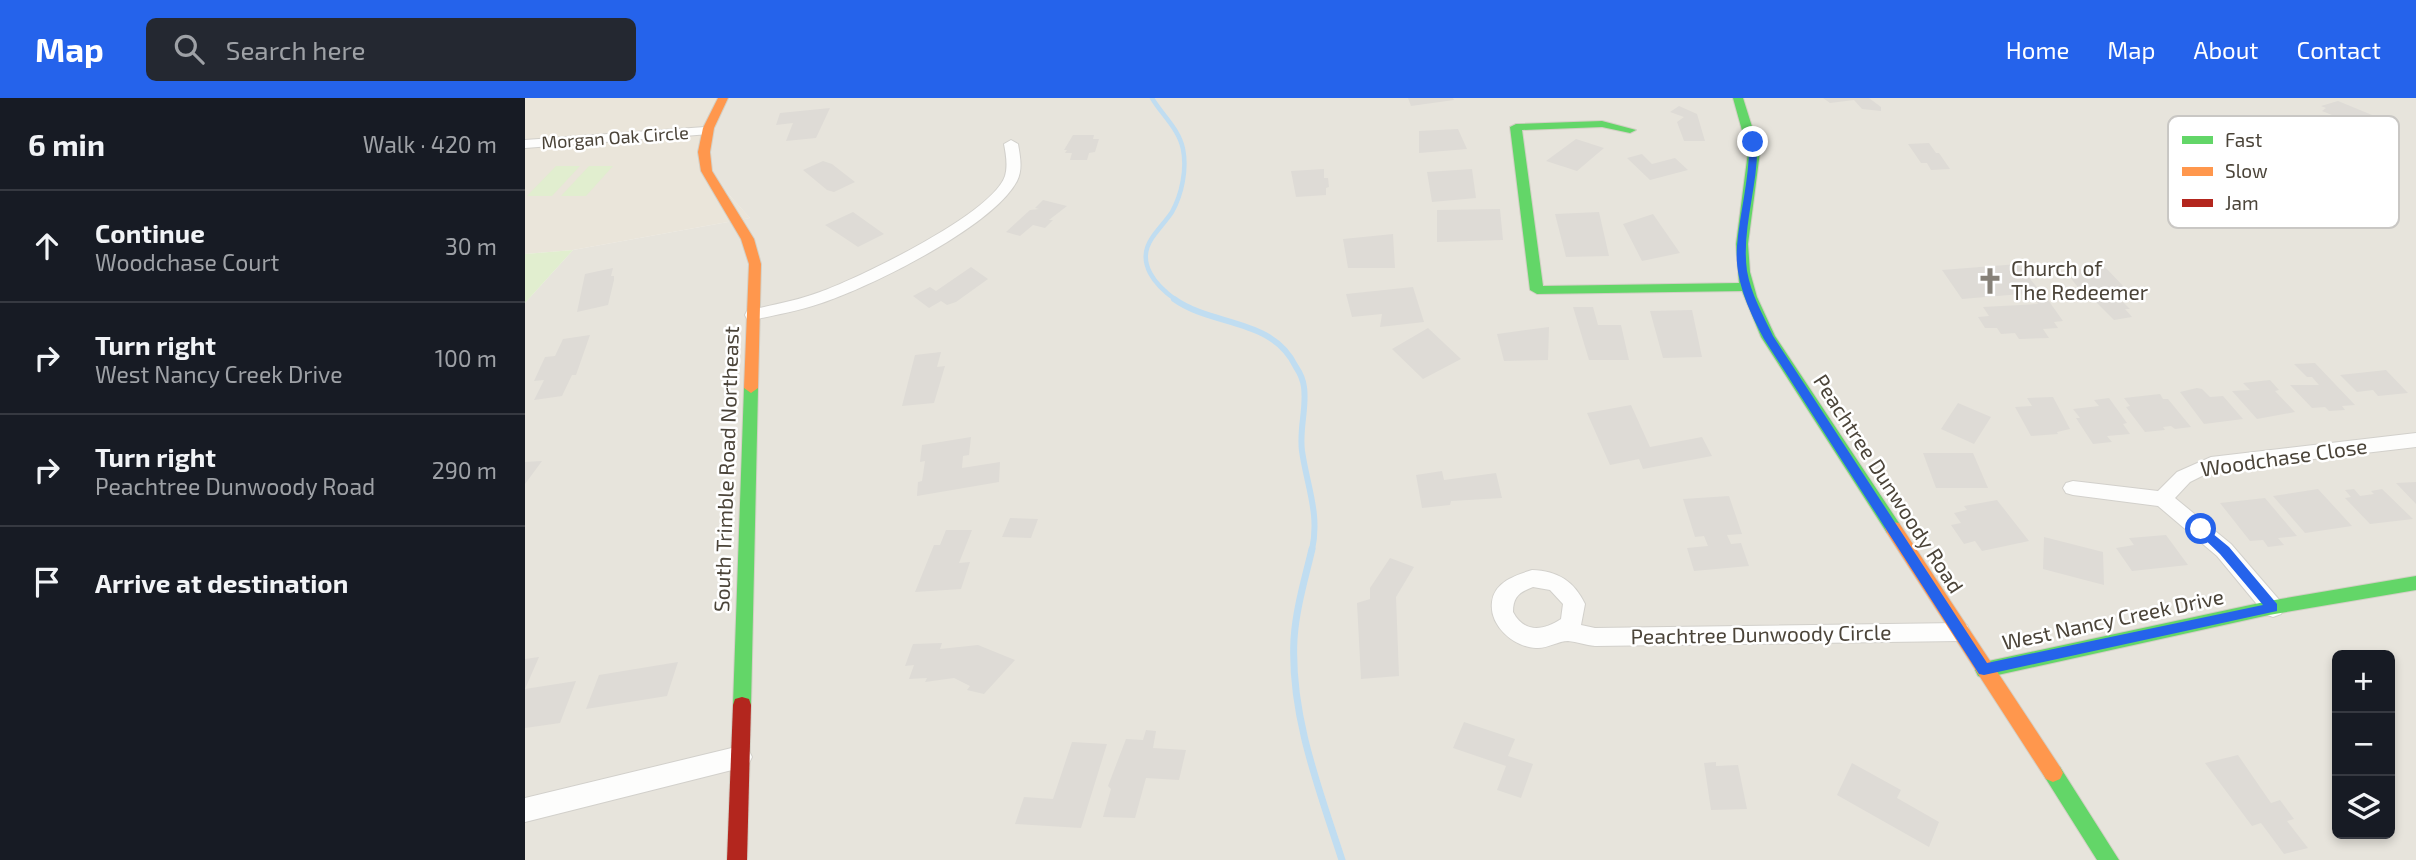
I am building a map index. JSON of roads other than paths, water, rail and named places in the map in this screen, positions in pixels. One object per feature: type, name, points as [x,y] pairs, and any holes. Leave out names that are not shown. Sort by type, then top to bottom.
[{"type":"street","name":"South Trimble Road Northeast","points":[[723,98],[711,115],[705,131],[703,155],[715,192],[743,230],[753,255],[757,284],[753,315],[737,860]]},
{"type":"street","name":"Peachtree Dunwoody Road","points":[[1738,98],[1753,151],[1741,248],[1746,286],[1768,337],[2109,860]]},
{"type":"street","points":[[1630,130],[1602,124],[1516,127],[1537,290],[1746,286]]},
{"type":"street","name":"Morgan Oak Circle","points":[[525,144],[705,131]]},
{"type":"street","points":[[753,315],[806,303],[849,287],[891,266],[981,212],[1001,195],[1011,179],[1014,165],[1011,144]]},
{"type":"street","name":"Woodchase Close","points":[[2163,499],[2182,476],[2211,464],[2416,440]]},
{"type":"street","points":[[2073,488],[2163,499],[2224,550],[2273,608]]},
{"type":"street","name":"West Nancy Creek Drive","points":[[1984,670],[2273,608],[2416,583]]},
{"type":"street","name":"Peachtree Dunwoody Circle","points":[[1563,631],[1595,637],[1959,632]]},
{"type":"street","points":[[525,810],[740,757]]},
{"type":"waterway","points":[[1152,98],[1178,135],[1184,157],[1179,197],[1172,212],[1152,238],[1146,256],[1147,265],[1155,281],[1176,300]]},
{"type":"waterway","points":[[1174,299],[1189,308],[1241,325],[1272,339],[1285,351],[1299,372],[1305,395],[1302,451],[1315,524],[1312,550]]},
{"type":"waterway","points":[[1312,549],[1295,627],[1294,667],[1301,724],[1342,860]]},
{"type":"place","name":"Church of The Redeemer","points":[[1990,281]]}]
